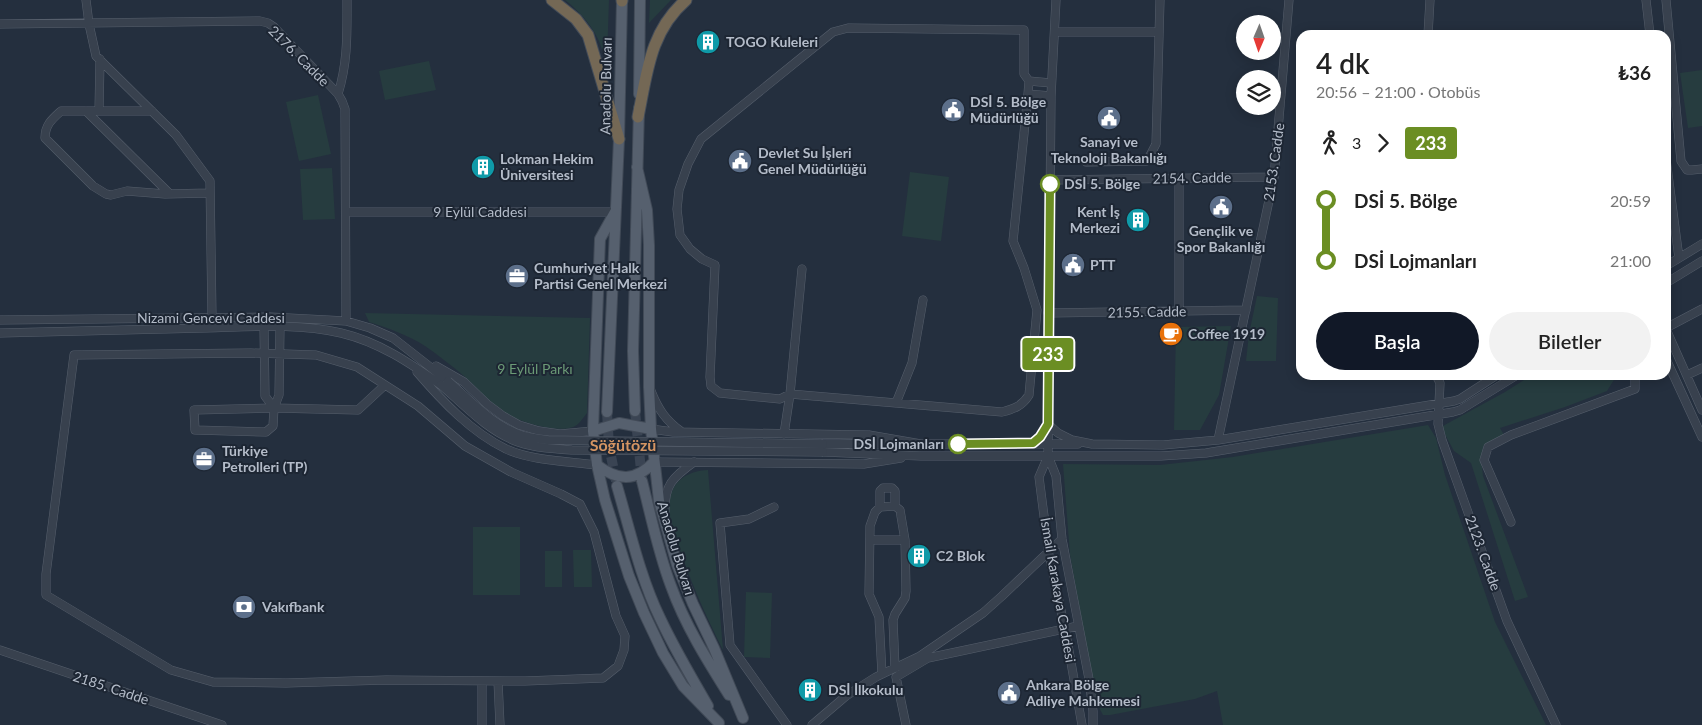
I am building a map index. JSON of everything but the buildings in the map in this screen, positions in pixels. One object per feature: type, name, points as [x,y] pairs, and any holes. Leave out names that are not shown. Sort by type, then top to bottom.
[{"type":"highway","points":[[552,0],[576,19],[588,35],[619,139]]},
{"type":"highway","points":[[638,117],[650,57],[657,38],[668,19],[686,0]]},
{"type":"main road","name":"Anadolu Bulvarı","points":[[607,412],[619,139],[622,0]]},
{"type":"main road","points":[[635,411],[632,351],[640,0]]},
{"type":"main road","points":[[637,167],[647,210],[648,387],[650,429],[659,501],[677,565],[746,721]]},
{"type":"main road","points":[[615,212],[600,239],[593,431],[597,465],[605,500],[629,576],[644,613],[663,653],[683,686],[720,724]]},
{"type":"main road","points":[[593,431],[619,423],[650,429]]},
{"type":"main road","points":[[597,465],[607,473],[637,476],[654,462]]},
{"type":"main road","name":"Anadolu Bulvarı","points":[[642,481],[671,587],[700,649],[746,721]]},
{"type":"main road","points":[[617,486],[646,583],[659,617],[685,667],[720,724]]},
{"type":"street","points":[[86,0],[96,56],[176,135],[210,181],[212,318]]},
{"type":"street","points":[[338,94],[344,75],[347,48],[347,0]]},
{"type":"street","name":"İsmail Karakaya Caddesi","points":[[1056,0],[1051,83],[1048,456],[1056,476],[1062,539],[1088,679],[1093,711],[1093,725]]},
{"type":"street","points":[[1086,162],[1147,161],[1156,144],[1160,0]]},
{"type":"street","name":"2153. Cadde","points":[[1218,440],[1274,177],[1289,0]]},
{"type":"street","points":[[1428,30],[1430,0]]},
{"type":"street","points":[[1646,0],[1649,30]]},
{"type":"street","points":[[1666,0],[1669,30]]},
{"type":"street","name":"2176. Cadde","points":[[0,24],[260,21],[274,27],[338,94],[345,109],[346,321]]},
{"type":"street","points":[[848,28],[1024,30],[1024,74],[1029,81],[1012,241],[1024,268],[1037,310],[1029,395],[1023,404],[1002,412],[790,394],[780,399],[720,393],[711,386],[715,265],[702,259],[690,249],[680,235],[677,208],[679,190],[688,164],[701,139],[827,37],[834,32],[848,28]]},
{"type":"street","points":[[1055,32],[1159,32]]},
{"type":"street","points":[[1671,54],[1681,161],[1687,170],[1702,168]]},
{"type":"street","points":[[99,111],[100,59]]},
{"type":"street","points":[[1029,81],[1051,83]]},
{"type":"street","points":[[1028,94],[1051,96]]},
{"type":"street","points":[[152,111],[61,111],[50,120],[45,131],[45,138],[93,186],[106,194],[111,195],[127,191],[170,194],[210,193]]},
{"type":"street","points":[[86,111],[170,194]]},
{"type":"street","name":"2154. Cadde","points":[[1050,180],[1274,177]]},
{"type":"street","points":[[1179,179],[1179,311]]},
{"type":"street","points":[[1671,197],[1679,258]]},
{"type":"street","name":"9 Eylül Caddesi","points":[[346,212],[615,212]]},
{"type":"street","points":[[1671,263],[1702,244]]},
{"type":"street","points":[[1671,280],[1702,261]]},
{"type":"street","points":[[784,434],[790,394],[802,269]]},
{"type":"street","points":[[896,403],[912,363],[923,300]]},
{"type":"street","points":[[1671,326],[1702,308]]},
{"type":"street","name":"2155. Cadde","points":[[1048,313],[1246,310]]},
{"type":"street","name":"Nizami Gencevi Caddesi","points":[[0,320],[270,316],[346,321],[370,328],[393,338],[464,382],[487,404],[519,425],[539,431],[560,434],[593,431]]},
{"type":"street","points":[[264,327],[265,396],[274,408]]},
{"type":"street","name":"Nizami Gencevi Caddesi","points":[[0,333],[264,327],[315,329],[341,333],[387,350],[445,383],[498,423],[524,436],[548,440],[823,448]]},
{"type":"street","points":[[280,327],[279,395],[274,408],[273,426],[266,432],[195,430],[194,410],[274,408],[358,410],[385,385]]},
{"type":"street","points":[[1671,340],[1702,410]]},
{"type":"street","name":"Nizami Gencevi Caddesi","points":[[415,353],[480,420],[497,432],[519,442],[544,448],[624,451],[823,448]]},
{"type":"street","points":[[265,354],[316,355],[356,367],[418,406],[464,446],[511,472],[580,504],[594,532],[616,616],[625,636],[624,650],[618,666],[603,678],[498,681],[213,682],[171,670],[46,595],[46,574],[74,355],[265,354]]},
{"type":"street","name":"Nizami Gencevi Caddesi","points":[[409,362],[434,392],[467,423],[507,449],[526,455],[597,465]]},
{"type":"street","points":[[1687,375],[1702,368]]},
{"type":"street","points":[[1671,370],[1702,437]]},
{"type":"street","points":[[823,448],[921,444],[1033,443],[1163,445],[1218,440],[1438,404],[1460,399],[1489,380]]},
{"type":"street","points":[[823,448],[921,456],[1121,457],[1206,453],[1460,410],[1509,380]]},
{"type":"street","points":[[1511,522],[1484,460],[1488,447],[1511,435],[1635,389],[1635,380]]},
{"type":"street","name":"2123. Cadde","points":[[1440,383],[1438,424],[1442,440],[1507,621],[1556,725]]},
{"type":"street","points":[[648,387],[658,409],[670,424],[682,432]]},
{"type":"street","points":[[1033,443],[1040,437],[1048,424],[1058,434],[1072,440],[1092,444]]},
{"type":"street","points":[[650,429],[664,432],[869,435],[921,444]]},
{"type":"street","points":[[654,462],[864,464],[921,456]]},
{"type":"street","name":"İsmail Karakaya Caddesi","points":[[1048,456],[1039,477],[1049,552],[1082,725]]},
{"type":"street","points":[[665,522],[664,498],[668,487],[674,477],[694,462]]},
{"type":"street","points":[[880,507],[880,490],[886,487],[892,488],[895,491],[895,506]]},
{"type":"street","points":[[882,674],[878,613],[870,601],[869,594],[871,522],[874,512],[880,507],[895,506],[902,512],[905,540],[905,595],[893,620],[895,668]]},
{"type":"street","points":[[774,507],[749,519],[720,523],[730,645],[787,725]]},
{"type":"street","points":[[812,725],[846,696],[882,674],[920,656],[983,613],[1062,539]]},
{"type":"street","points":[[870,540],[905,540]]},
{"type":"street","points":[[906,725],[896,677],[928,658],[1078,626]]},
{"type":"street","name":"2185. Cadde","points":[[0,650],[222,725]]},
{"type":"street","points":[[482,681],[482,725]]},
{"type":"street","points":[[498,681],[500,725]]},
{"type":"green space","points":[[565,0],[609,0],[607,59],[590,26],[579,12]]},
{"type":"green space","points":[[650,0],[671,0],[649,23]]},
{"type":"green space","points":[[429,61],[436,90],[385,100],[379,71]]},
{"type":"green space","points":[[1702,70],[1702,126],[1688,128],[1680,73]]},
{"type":"green space","points":[[318,95],[331,154],[299,161],[286,102]]},
{"type":"green space","points":[[332,168],[335,219],[303,220],[300,169]]},
{"type":"green space","points":[[910,172],[949,177],[941,241],[902,236]]},
{"type":"green space","points":[[1257,296],[1278,298],[1276,361],[1246,361],[1249,334]]},
{"type":"green space","name":"9 Eylül Parkı","points":[[365,313],[590,318],[587,413],[577,425],[567,429],[550,428],[524,422],[510,416],[486,398],[464,376],[430,349],[405,335],[369,322]]},
{"type":"green space","points":[[1231,326],[1219,395],[1200,430],[1174,430],[1176,327]]},
{"type":"green space","points":[[1524,380],[1614,380],[1607,391],[1500,428],[1504,435],[1484,445],[1481,458],[1483,476],[1528,597],[1515,601],[1471,463],[1454,451],[1441,427]]},
{"type":"green space","points":[[1428,425],[1436,438],[1445,475],[1495,622],[1546,725],[1223,725],[1217,691],[1195,699],[1103,715],[1097,704],[1070,555],[1063,464],[1160,465],[1233,457]]},
{"type":"green space","points":[[708,470],[723,650],[703,609],[686,566],[672,525],[669,508],[670,496],[681,479],[693,472]]},
{"type":"green space","points":[[473,527],[520,527],[520,595],[473,595]]},
{"type":"green space","points":[[573,550],[591,550],[592,587],[574,587]]},
{"type":"green space","points":[[545,551],[562,551],[562,587],[545,587]]},
{"type":"green space","points":[[746,592],[772,593],[770,658],[744,657]]},
{"type":"tunnel","points":[[635,411],[642,480]]},
{"type":"tunnel","points":[[607,412],[609,446],[617,486]]},
{"type":"bus line","name":"233","points":[[958,444],[1033,443],[1040,437],[1048,424],[1050,184]]},
{"type":"place","name":"TOGO Kuleleri","points":[[708,42]]},
{"type":"place","name":"DSİ 5. Bölge Müdürlüğü","points":[[953,110]]},
{"type":"place","name":"Sanayi ve Teknoloji Bakanlığı","points":[[1109,118]]},
{"type":"place","name":"Devlet Su İşleri Genel Müdürlüğü","points":[[740,161]]},
{"type":"place","name":"Lokman Hekim Üniversitesi","points":[[483,167]]},
{"type":"place","name":"DSİ 5. Bölge","points":[[1050,184]]},
{"type":"place","name":"Gençlik ve Spor Bakanlığı","points":[[1221,207]]},
{"type":"place","name":"Kent İş Merkezi","points":[[1138,220]]},
{"type":"place","name":"PTT","points":[[1073,265]]},
{"type":"place","name":"Cumhuriyet Halk Partisi Genel Merkezi","points":[[517,276]]},
{"type":"place","name":"Coffee 1919","points":[[1171,334]]},
{"type":"place","name":"DSİ Lojmanları","points":[[958,444]]},
{"type":"place","name":"Türkiye Petrolleri (TP)","points":[[204,459]]},
{"type":"place","name":"C2 Blok","points":[[919,556]]},
{"type":"place","name":"Vakıfbank","points":[[244,607]]},
{"type":"place","name":"DSİ İlkokulu","points":[[810,690]]},
{"type":"place","name":"Ankara Bölge Adliye Mahkemesi","points":[[1009,693]]},
{"type":"district","name":"Söğütözü","points":[[623,445]]}]
